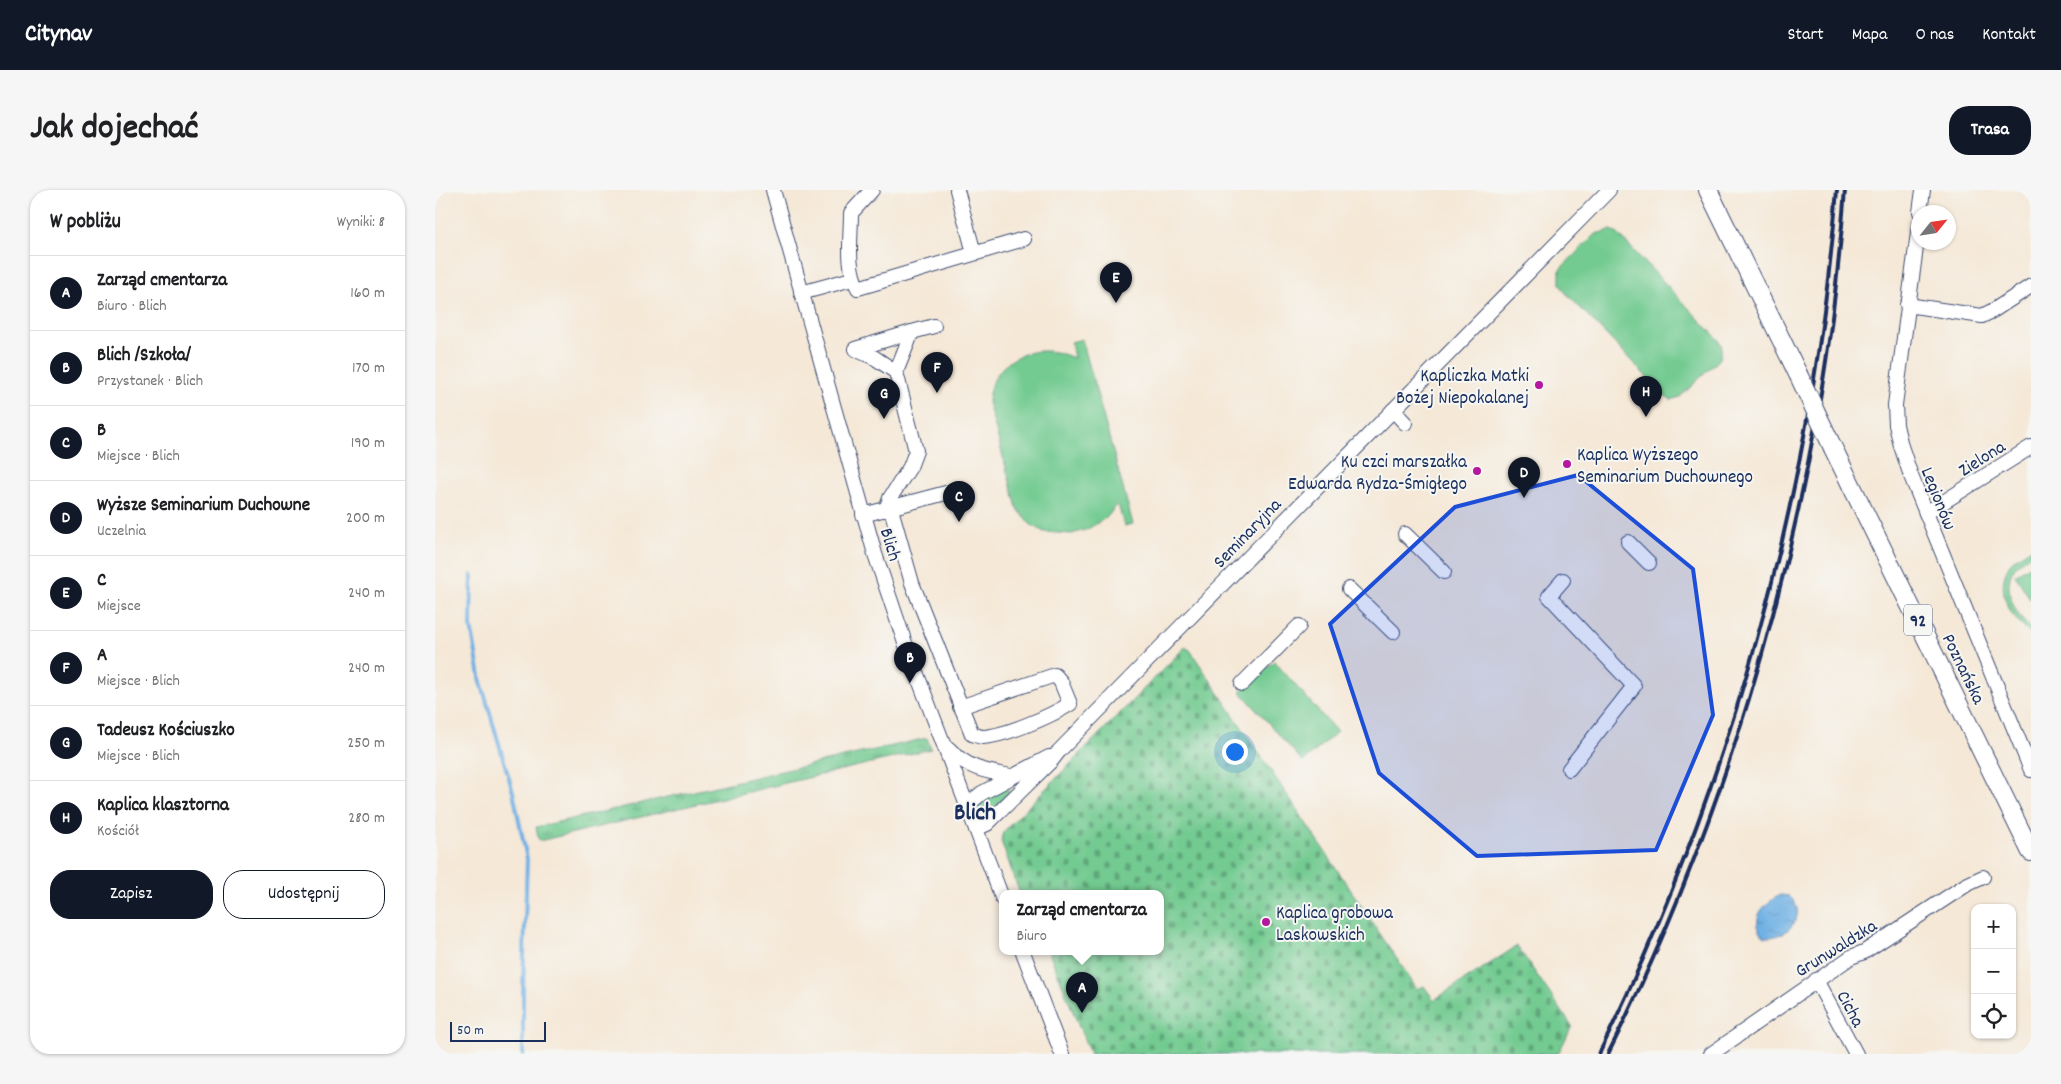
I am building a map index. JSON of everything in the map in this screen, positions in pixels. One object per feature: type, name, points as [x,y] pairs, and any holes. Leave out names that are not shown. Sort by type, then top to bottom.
[{"type":"main road","name":"Poznańska","points":[[1708,190],[2031,852]]},
{"type":"street","name":"Blich","points":[[773,190],[863,515],[892,605],[999,890]]},
{"type":"street","points":[[872,190],[851,213],[853,278],[858,288],[1024,239]]},
{"type":"street","points":[[957,190],[974,254]]},
{"type":"street","name":"Seminaryjna","points":[[977,829],[987,824],[1052,760],[1609,190]]},
{"type":"street","points":[[1921,205],[1923,190]]},
{"type":"street","name":"Legionów","points":[[1915,250],[1895,404],[1901,446],[1911,476],[2031,770]]},
{"type":"street","points":[[801,293],[853,278]]},
{"type":"street","points":[[1907,305],[1981,316],[1994,310],[2031,286]]},
{"type":"street","points":[[896,372],[855,348],[934,326]]},
{"type":"street","points":[[912,332],[896,372],[916,452],[910,467],[890,498],[889,509],[912,583],[960,707],[972,734],[981,737],[991,736],[1018,727],[1070,704],[1061,682],[1055,675],[960,707]]},
{"type":"street","points":[[1393,410],[1405,423]]},
{"type":"street","name":"Zielona","points":[[1926,513],[2031,447]]},
{"type":"street","points":[[863,515],[957,490]]},
{"type":"street","points":[[1405,534],[1444,572]]},
{"type":"street","points":[[1628,542],[1649,563]]},
{"type":"street","points":[[1563,580],[1549,596],[1634,686],[1569,769]]},
{"type":"street","points":[[1349,589],[1393,632]]},
{"type":"street","points":[[1243,684],[1299,626]]},
{"type":"street","points":[[944,744],[959,760],[977,769],[1011,776]]},
{"type":"street","name":"Seminaryjna","points":[[967,805],[982,793],[1059,751]]},
{"type":"street","name":"Grunwaldzka","points":[[1711,1054],[1851,957],[1865,952],[1966,885],[1983,877]]},
{"type":"street","points":[[1024,955],[1062,1054]]},
{"type":"street","name":"Cicha","points":[[1816,980],[1856,1054]]},
{"type":"highlighted area","points":[[1578,475],[1693,569],[1713,715],[1656,850],[1477,856],[1379,773],[1330,624],[1455,507]]},
{"type":"green space","points":[[1611,230],[1618,234],[1718,339],[1722,346],[1720,359],[1680,397],[1671,400],[1663,394],[1565,292],[1560,284],[1560,269],[1595,234]]},
{"type":"green space","points":[[1082,339],[1133,524],[1124,526],[1118,504],[1107,517],[1088,529],[1072,534],[1044,532],[1030,524],[1017,508],[988,402],[990,390],[1001,369],[1019,356],[1030,352],[1042,351],[1058,352],[1074,358],[1071,342]]},
{"type":"green space","points":[[2031,548],[2031,555],[2015,567],[2009,583],[2009,591],[2019,616],[2031,628],[2031,634],[2017,621],[2011,612],[2004,594],[2003,585],[2009,565]]},
{"type":"green space","points":[[2031,565],[2031,600],[2015,575]]},
{"type":"green space","points":[[1185,647],[1190,650],[1417,989],[1424,986],[1434,1000],[1517,946],[1572,1026],[1558,1054],[1090,1054],[1050,955],[1164,955],[1164,890],[1019,890],[1001,841],[1003,832]]},
{"type":"green space","points":[[1274,661],[1337,732],[1303,762],[1240,691]]},
{"type":"green space","points":[[927,738],[931,749],[539,841],[536,827]]},
{"type":"green space","points":[[1007,787],[1009,792],[992,809],[980,814],[977,812],[978,806]]},
{"type":"water","points":[[1780,895],[1789,896],[1795,903],[1797,917],[1788,930],[1773,937],[1764,937],[1758,924],[1758,918],[1764,907]]},
{"type":"waterway","points":[[472,575],[471,626],[481,682],[513,792],[527,859],[523,1054]]},
{"type":"railway","points":[[1599,1054],[1646,951],[1689,846],[1726,741],[1759,633],[1786,525],[1808,414],[1825,303],[1837,190]]},
{"type":"railway","points":[[1608,1054],[1644,978],[1708,822],[1760,661],[1782,580],[1817,415],[1834,302],[1845,190]]},
{"type":"place","name":"C","points":[[1116,303]]},
{"type":"place","name":"Kapliczka Matki Bożej Niepokalanej","points":[[1539,385]]},
{"type":"place","name":"A","points":[[937,393]]},
{"type":"place","name":"Kaplica klasztorna","points":[[1646,417]]},
{"type":"place","name":"Tadeusz Kościuszko","points":[[884,419]]},
{"type":"place","name":"Kaplica Wyższego Seminarium Duchownego","points":[[1567,464]]},
{"type":"place","name":"Ku czci marszałka Edwarda Rydza-Śmigłego","points":[[1477,471]]},
{"type":"place","name":"Wyższe Seminarium Duchowne","points":[[1524,498]]},
{"type":"place","name":"B","points":[[959,522]]},
{"type":"place","name":"Blich /Szkoła/","points":[[910,683]]},
{"type":"place","name":"Kaplica grobowa Laskowskich","points":[[1266,922]]},
{"type":"place","name":"Zarząd cmentarza","points":[[1082,1013]]},
{"type":"district","name":"Blich","points":[[975,811]]}]
